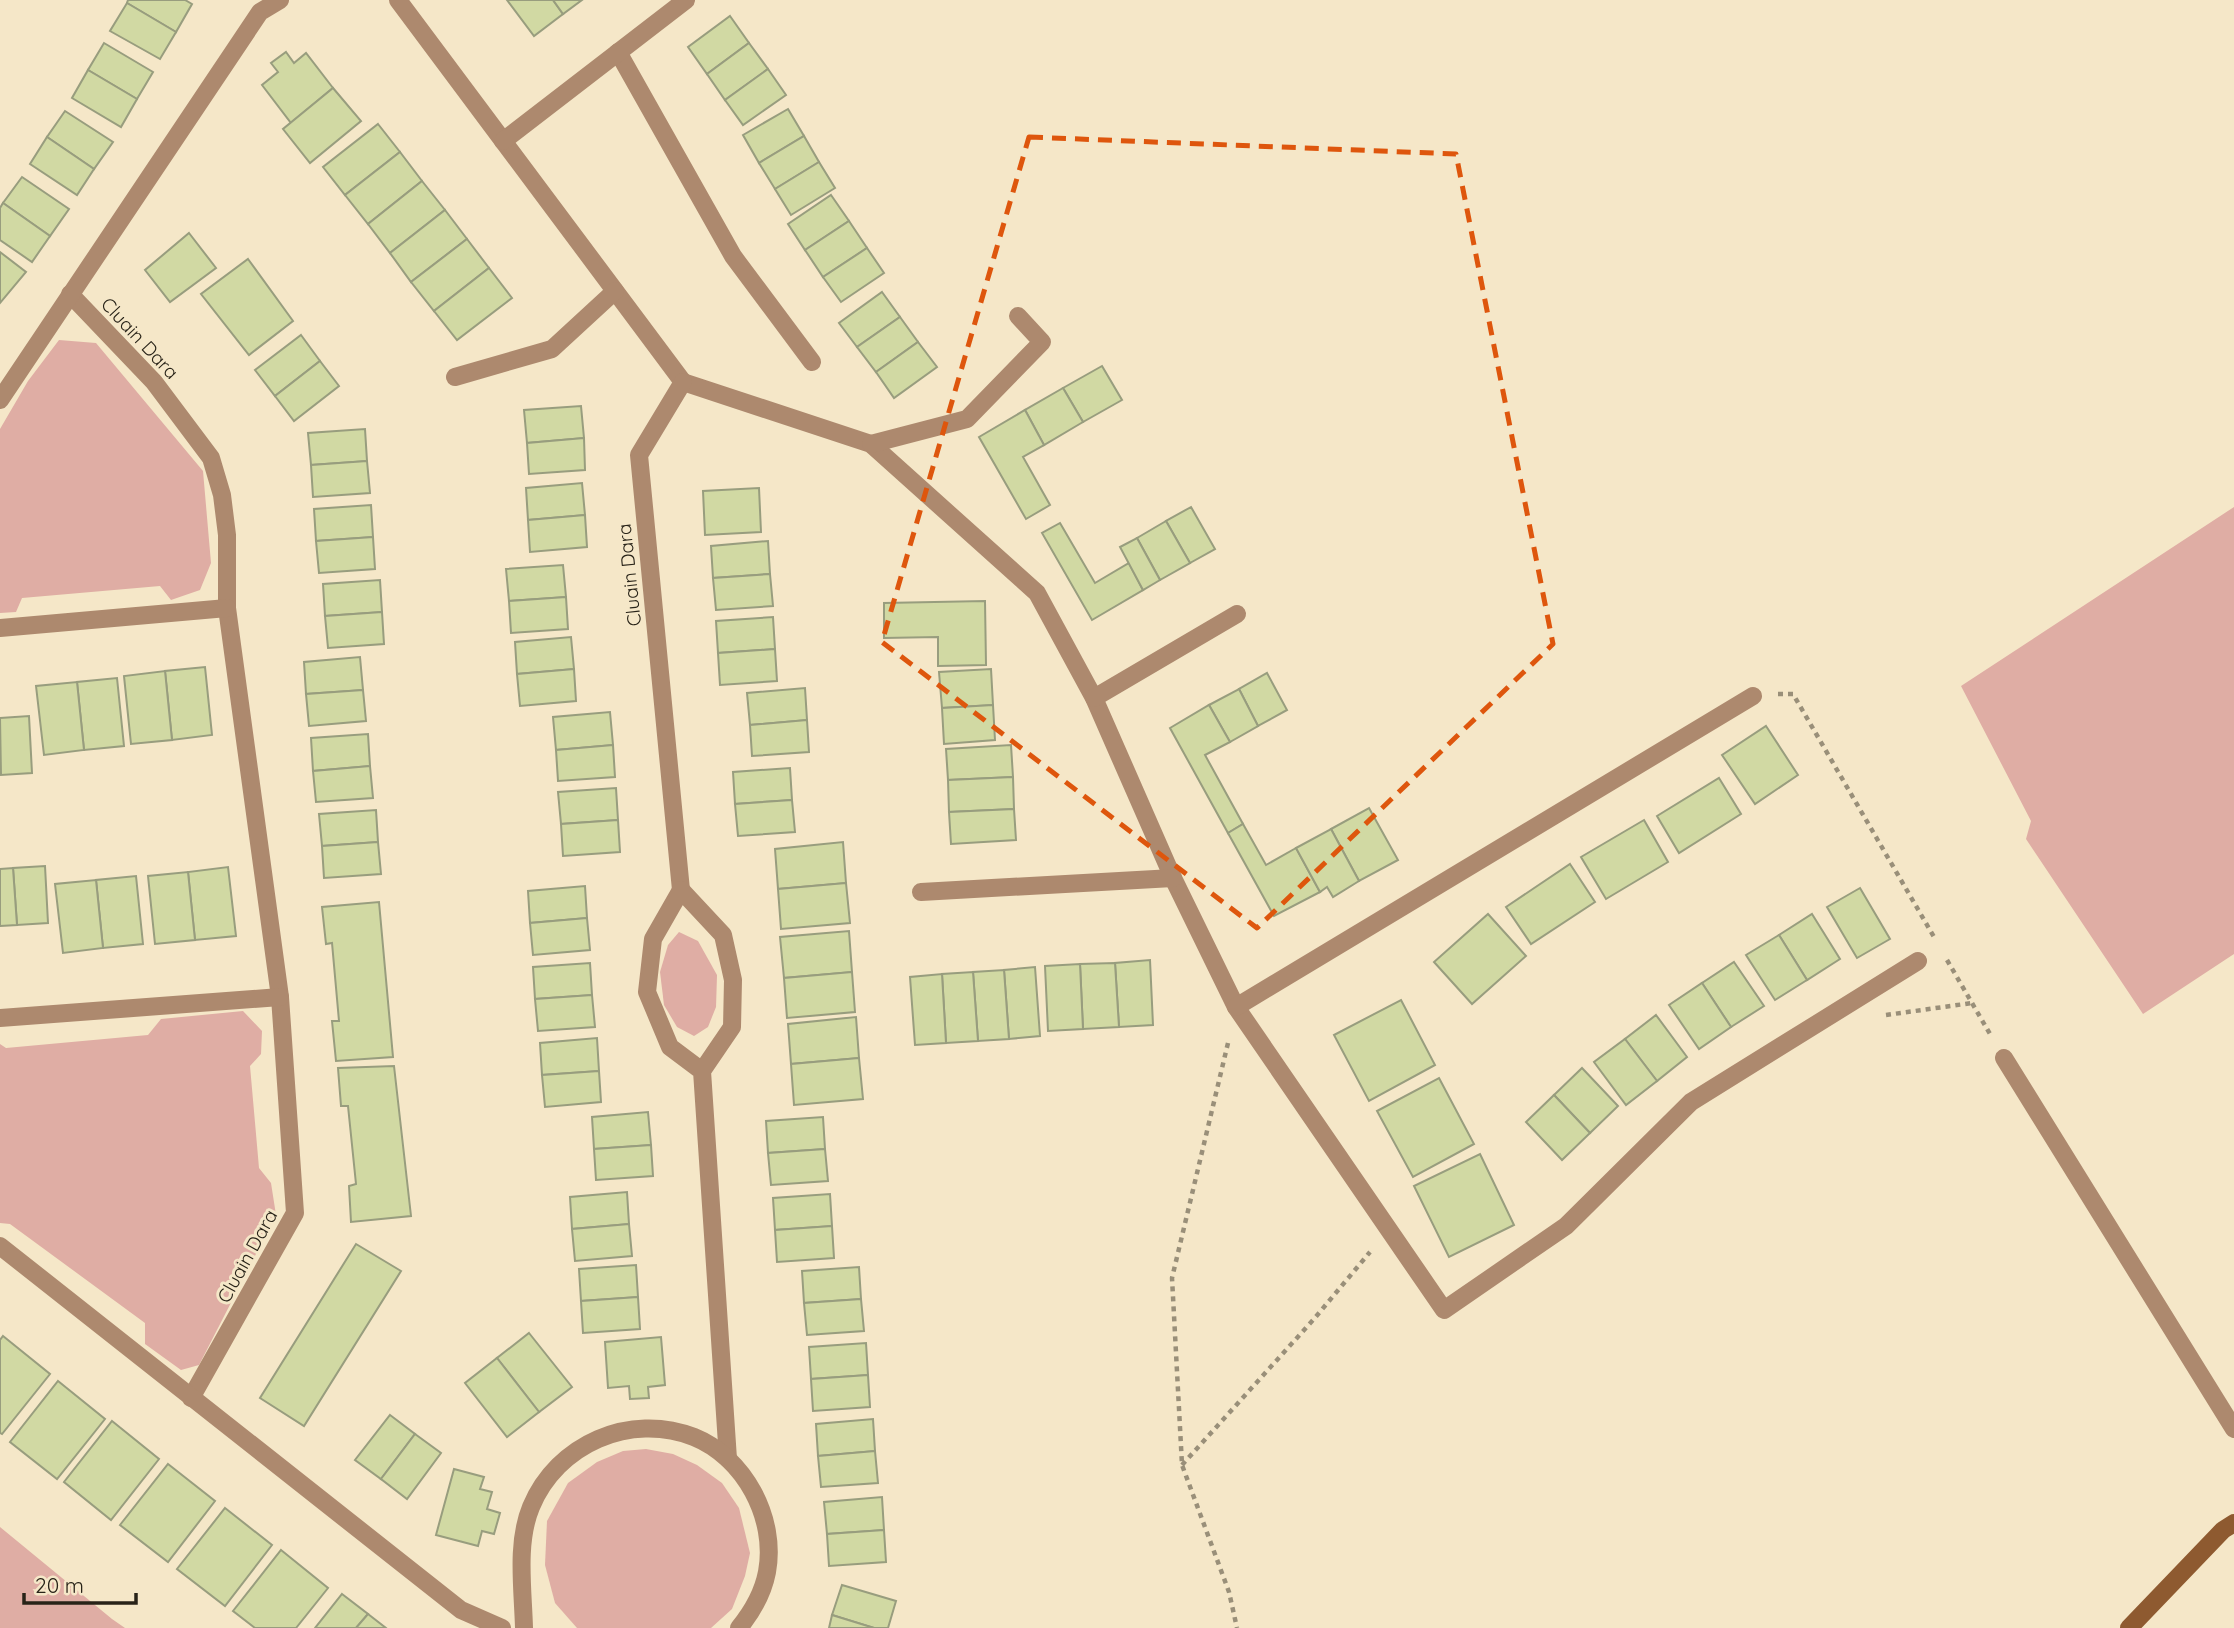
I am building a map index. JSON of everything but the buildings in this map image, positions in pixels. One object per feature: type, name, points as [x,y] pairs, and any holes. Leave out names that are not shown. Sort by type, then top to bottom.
[{"type":"street","points":[[0,400],[260,12],[280,0]]},
{"type":"street","points":[[398,0],[683,382],[871,444],[1037,593],[1094,698],[1173,878],[1236,1007],[1444,1310],[1566,1226],[1691,1102],[1918,961]]},
{"type":"street","points":[[503,141],[686,0]]},
{"type":"street","points":[[618,52],[733,256],[812,362]]},
{"type":"street","points":[[455,377],[552,349],[615,291]]},
{"type":"street","name":"Cluain Dara","points":[[70,294],[154,382],[211,458],[222,495],[228,535],[227,608],[280,998],[295,1213],[191,1398]]},
{"type":"street","points":[[871,444],[967,419],[1042,342],[1018,316]]},
{"type":"street","name":"Cluain Dara","points":[[681,890],[639,455],[683,382]]},
{"type":"street","points":[[0,628],[227,608]]},
{"type":"street","points":[[1094,698],[1237,614]]},
{"type":"street","points":[[1236,1007],[1753,696]]},
{"type":"street","points":[[921,892],[1173,878]]},
{"type":"street","points":[[702,1071],[670,1046],[647,992],[653,939],[681,890],[723,935],[733,980],[732,1027],[702,1071],[728,1459]]},
{"type":"street","points":[[0,1018],[280,998]]},
{"type":"street","points":[[2004,1058],[2234,1429]]},
{"type":"street","points":[[0,1246],[461,1610],[502,1628]]},
{"type":"street","points":[[524,1628],[522,1546],[530,1507],[550,1473],[580,1446],[617,1431],[656,1427],[695,1437],[728,1459],[754,1491],[767,1530],[767,1571],[753,1611],[739,1628]]},
{"type":"street","points":[[2140,1624],[2223,1530],[2234,1523]]},
{"type":"path","points":[[1753,696],[1793,694],[1937,944]]},
{"type":"path","points":[[1944,956],[2004,1058]]},
{"type":"path","points":[[1880,1016],[1972,1003]]},
{"type":"path","points":[[1236,1007],[1172,1278],[1182,1465],[1229,1592],[1237,1628]]},
{"type":"path","points":[[1182,1465],[1314,1319],[1388,1230]]},
{"type":"highlighted area","points":[[1029,137],[1456,154],[1553,644],[1257,928],[882,642]]},
{"type":"shaded area","points":[[59,340],[96,343],[203,471],[211,563],[200,590],[171,600],[160,586],[22,598],[16,612],[0,613],[0,429],[28,381]]},
{"type":"shaded area","points":[[2234,507],[2234,954],[2143,1014],[2026,839],[2031,821],[1961,686]]},
{"type":"shaded area","points":[[679,932],[698,941],[717,975],[716,1007],[708,1027],[694,1036],[677,1027],[664,1005],[660,972],[668,945]]},
{"type":"shaded area","points":[[243,1011],[262,1031],[261,1054],[250,1066],[259,1168],[271,1183],[276,1215],[199,1365],[181,1370],[145,1344],[145,1323],[10,1224],[0,1223],[0,1044],[6,1048],[148,1035],[161,1019]]},
{"type":"shaded area","points":[[646,1449],[673,1454],[697,1465],[722,1483],[739,1508],[750,1553],[745,1576],[732,1609],[711,1628],[577,1628],[555,1603],[545,1565],[547,1521],[568,1483],[597,1462],[623,1451]]},
{"type":"shaded area","points":[[0,1527],[112,1619],[125,1628],[0,1628]]}]
